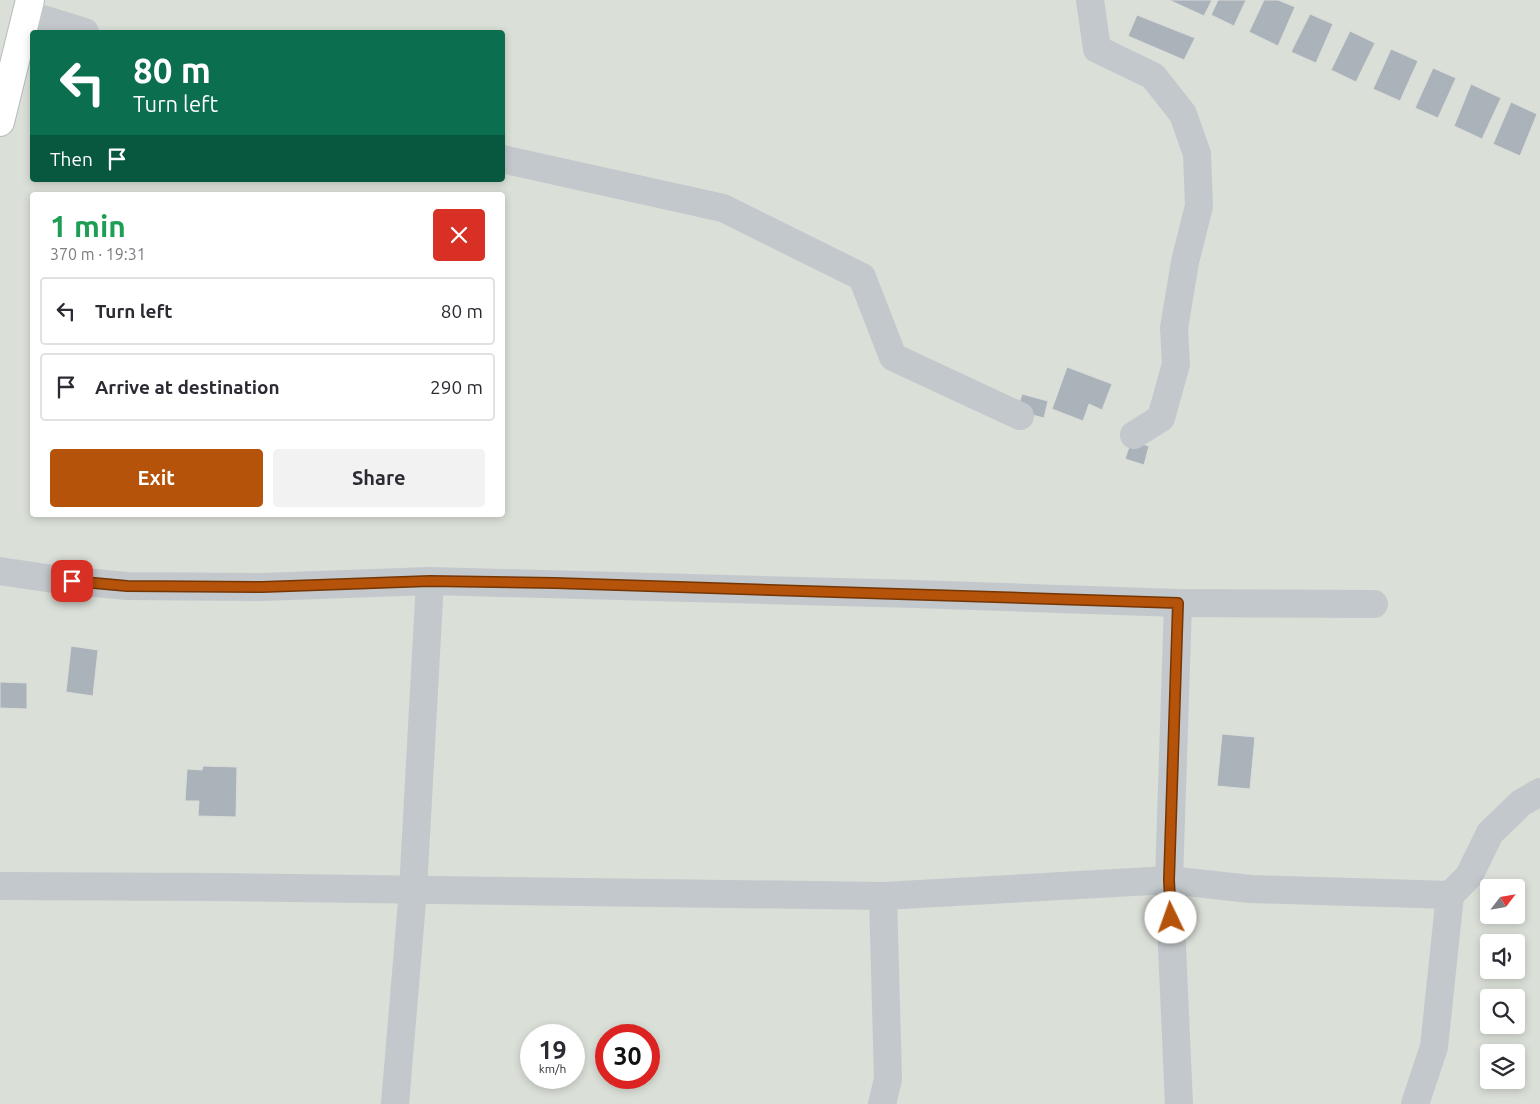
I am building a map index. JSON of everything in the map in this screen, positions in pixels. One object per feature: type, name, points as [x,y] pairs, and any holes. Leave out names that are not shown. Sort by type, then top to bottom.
[{"type":"main road","points":[[0,122],[28,7]]},
{"type":"street","points":[[1090,0],[1097,50],[1153,76],[1183,114],[1197,154],[1199,206],[1185,262],[1174,328],[1176,364],[1161,418],[1134,435]]},
{"type":"street","points":[[28,7],[80,30]]},
{"type":"street","points":[[505,160],[723,208],[845,268],[862,277],[893,357],[1020,416]]},
{"type":"street","points":[[0,571],[53,579],[127,586],[262,587],[430,581],[925,594],[1178,603],[1374,604]]},
{"type":"street","points":[[395,1104],[413,890],[430,581]]},
{"type":"street","points":[[1178,603],[1169,880],[1180,1104]]},
{"type":"street","points":[[1416,1104],[1434,1047],[1450,895],[1469,876],[1490,833],[1521,803],[1540,792]]},
{"type":"street","points":[[0,886],[883,896],[1169,880],[1250,889],[1450,895]]},
{"type":"street","points":[[882,1104],[888,1079],[883,896]]},
{"type":"shaded area","points":[[0,0],[1540,0],[1540,1104],[0,1104]]},
{"type":"building","points":[[1169,0],[1212,0],[1204,16]]},
{"type":"building","points":[[1218,0],[1246,0],[1234,26],[1211,15]]},
{"type":"building","points":[[1264,0],[1278,0],[1295,7],[1278,46],[1249,32]]},
{"type":"building","points":[[1310,14],[1333,24],[1316,63],[1291,52]]},
{"type":"building","points":[[1137,15],[1195,38],[1184,60],[1128,36]]},
{"type":"building","points":[[1350,31],[1375,43],[1356,82],[1331,70]]},
{"type":"building","points":[[1391,49],[1418,61],[1400,101],[1373,89]]},
{"type":"building","points":[[1433,68],[1456,78],[1438,118],[1415,108]]},
{"type":"building","points":[[1471,84],[1501,98],[1482,139],[1454,126]]},
{"type":"building","points":[[1511,102],[1537,114],[1520,156],[1493,144]]},
{"type":"building","points":[[1067,367],[1112,384],[1102,410],[1089,404],[1083,421],[1052,409]]},
{"type":"building","points":[[1022,394],[1048,401],[1044,418],[1017,411]]},
{"type":"building","points":[[1131,441],[1149,446],[1144,465],[1125,459]]},
{"type":"building","points":[[71,646],[98,650],[93,696],[66,692]]},
{"type":"building","points":[[0,682],[27,683],[27,709],[0,708]]},
{"type":"building","points":[[1222,734],[1255,737],[1250,789],[1217,786]]},
{"type":"building","points":[[203,766],[237,767],[236,817],[198,816],[199,801],[185,801],[187,769],[202,770]]},
{"type":"route","points":[[72,581],[127,586],[262,587],[430,581],[555,583],[629,587],[1178,603],[1169,880],[1171,918]]}]
